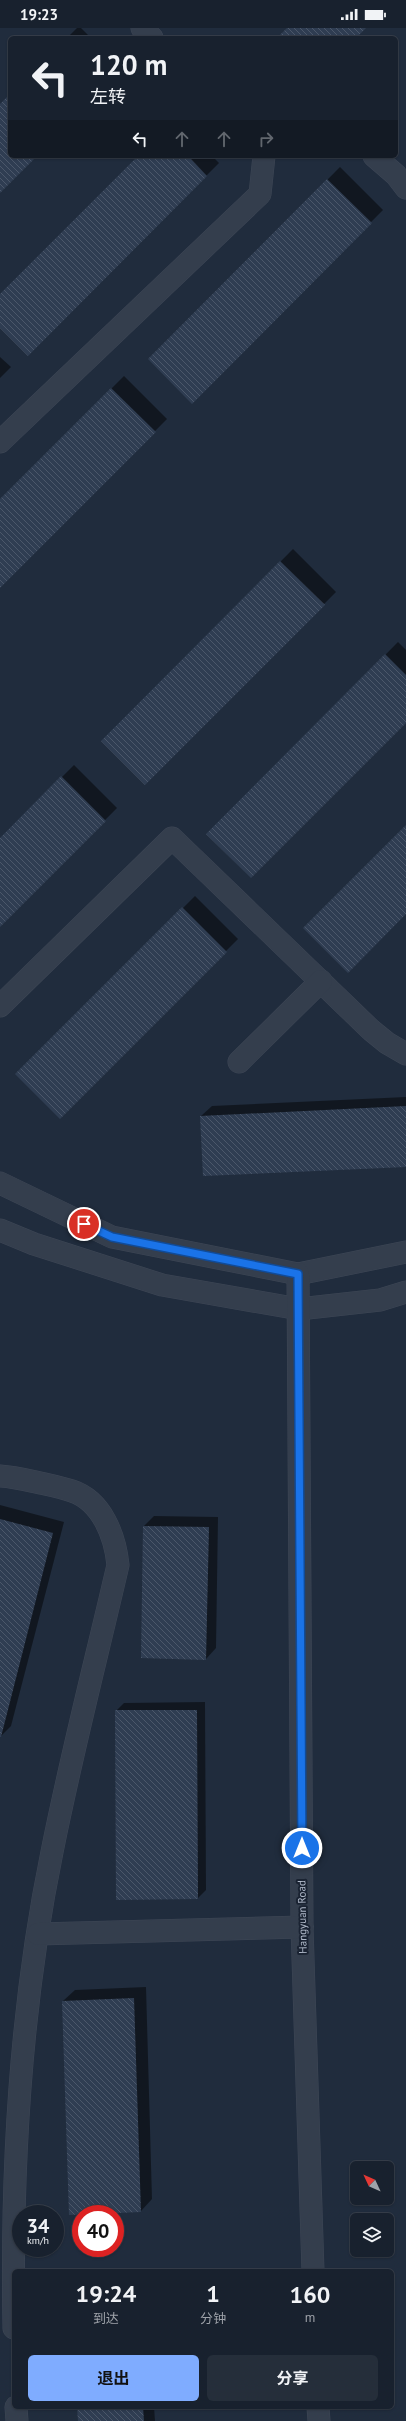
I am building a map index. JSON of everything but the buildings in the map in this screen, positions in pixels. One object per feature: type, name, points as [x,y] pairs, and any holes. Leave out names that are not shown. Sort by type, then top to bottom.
[{"type":"street","points":[[142,28],[150,36]]},
{"type":"street","points":[[0,442],[260,194],[264,158]]},
{"type":"street","points":[[376,158],[396,174],[406,188]]},
{"type":"street","points":[[0,1006],[172,838],[371,1030],[387,1043],[406,1054]]},
{"type":"street","points":[[239,1062],[321,981]]},
{"type":"street","points":[[0,1183],[112,1237],[298,1274],[406,1252]]},
{"type":"street","points":[[0,1230],[34,1244],[162,1285],[299,1309],[380,1300],[406,1292]]},
{"type":"street","name":"Hangyuan Road","points":[[298,1274],[302,1927],[313,2269]]},
{"type":"street","points":[[0,1476],[14,1477],[73,1491],[87,1500],[99,1512],[109,1528],[116,1546],[118,1565],[52,1852],[38,1934],[28,2017],[19,2124],[15,2184],[14,2269]]},
{"type":"street","points":[[38,1934],[302,1927]]},
{"type":"street","points":[[16,2409],[17,2421]]},
{"type":"street","points":[[318,2409],[319,2421]]},
{"type":"route","points":[[84,1224],[112,1237],[298,1274],[302,1848]]}]
